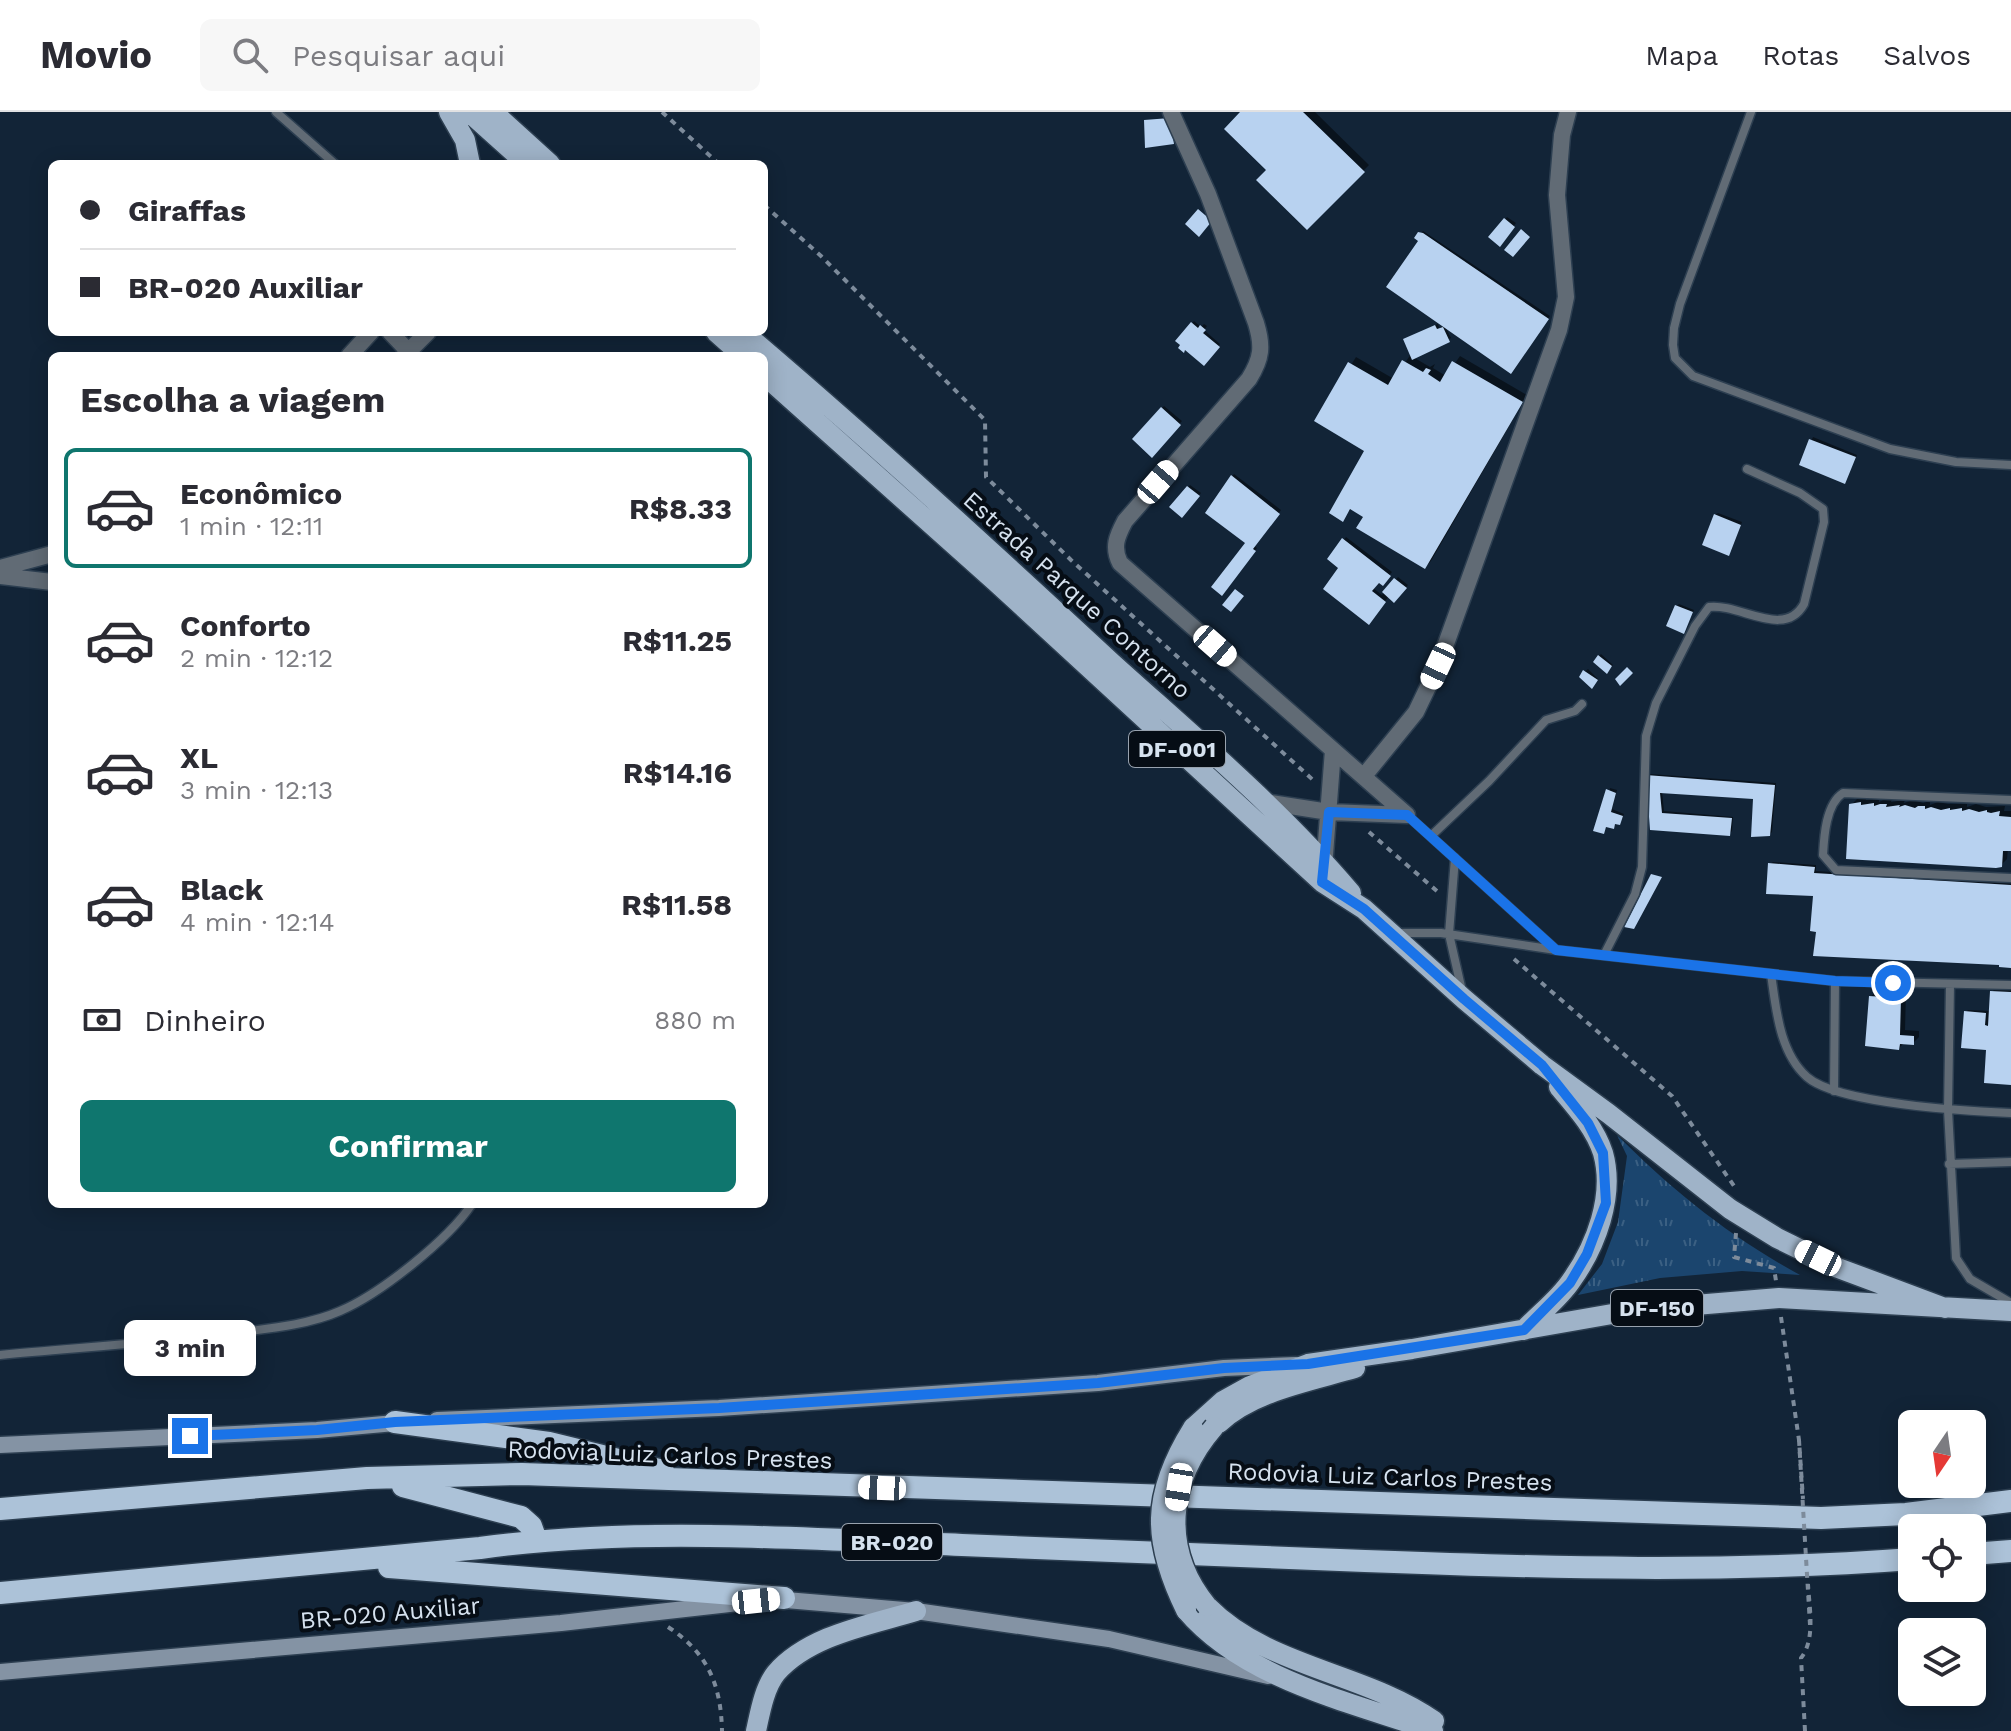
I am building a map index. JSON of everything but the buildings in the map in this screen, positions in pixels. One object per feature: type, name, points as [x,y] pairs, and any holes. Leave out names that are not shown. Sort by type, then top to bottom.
[{"type":"highway","points":[[395,1422],[549,1443],[639,1464],[694,1482]]},
{"type":"highway","name":"Rodovia Luiz Carlos Prestes","points":[[0,1509],[367,1478],[522,1474],[1821,1518],[1906,1514],[2011,1501]]},
{"type":"highway","points":[[367,1478],[513,1514],[531,1526],[536,1540]]},
{"type":"highway","name":"BR-020","points":[[0,1593],[480,1548],[536,1540],[695,1535],[1499,1566],[1668,1568],[1898,1560]]},
{"type":"highway","points":[[1986,1553],[2011,1551]]},
{"type":"highway","points":[[324,1562],[784,1598]]},
{"type":"main road","points":[[449,112],[465,140],[469,160]]},
{"type":"main road","points":[[469,112],[523,160]]},
{"type":"main road","points":[[493,112],[546,160]]},
{"type":"main road","points":[[515,132],[532,160]]},
{"type":"main road","points":[[720,336],[738,352]]},
{"type":"main road","name":"Estrada Parque Contorno","points":[[748,336],[766,352]]},
{"type":"main road","name":"Estrada Parque Contorno","points":[[768,354],[924,491],[1265,802],[1323,872]]},
{"type":"main road","name":"Estrada Parque Contorno","points":[[768,379],[1542,1065],[1720,1201],[1777,1238],[1838,1268],[1945,1308]]},
{"type":"main road","name":"Estrada Parque Contorno","points":[[1524,1330],[1570,1283],[1587,1254],[1606,1203],[1603,1153],[1588,1123],[1542,1065]]},
{"type":"main road","name":"DF-150","points":[[1433,1731],[1303,1685],[1259,1666],[1204,1631],[1186,1610],[1170,1577],[1160,1531],[1162,1502],[1178,1451],[1203,1427],[1223,1401],[1250,1386],[1308,1364],[1635,1310],[1779,1298],[2011,1311]]},
{"type":"main road","points":[[1412,1349],[1261,1398],[1203,1427],[1179,1487],[1175,1511],[1176,1538],[1181,1564],[1195,1591],[1218,1617],[1250,1638],[1297,1661],[1399,1702],[1430,1718],[1446,1731]]},
{"type":"main road","points":[[0,1445],[317,1430],[395,1422],[719,1408],[1098,1383],[1224,1368],[1308,1364]]},
{"type":"main road","name":"BR-020 Auxiliar","points":[[0,1672],[784,1598],[916,1611],[1109,1639],[1303,1685]]},
{"type":"main road","points":[[756,1731],[763,1700],[774,1675],[799,1652],[851,1631],[916,1611]]},
{"type":"main road","name":"DF-150","points":[[1358,1705],[1396,1731]]},
{"type":"street","points":[[1171,112],[1213,208],[1256,323],[1261,354],[1249,379],[1125,521],[1115,544],[1115,554],[1120,563],[1407,815]]},
{"type":"street","points":[[1364,776],[1416,712],[1438,666],[1559,330],[1566,297],[1557,195],[1562,135],[1568,112]]},
{"type":"street","points":[[353,352],[367,336]]},
{"type":"street","points":[[408,352],[424,336]]},
{"type":"street","points":[[0,568],[48,555]]},
{"type":"street","points":[[0,576],[48,582]]},
{"type":"street","points":[[1323,872],[1333,750]]},
{"type":"street","points":[[1265,802],[1329,812],[1407,815]]},
{"type":"lane","points":[[276,112],[330,160]]},
{"type":"lane","points":[[1751,112],[1680,304],[1673,345],[1675,358],[1681,367],[1693,376],[1728,391],[1890,449],[1956,462],[2011,465]]},
{"type":"lane","points":[[1604,955],[1635,894],[1642,867],[1646,736],[1656,703],[1695,626],[1709,607],[1785,621],[1799,613],[1804,604],[1824,522],[1823,509],[1800,493],[1747,469]]},
{"type":"lane","points":[[1431,836],[1489,781],[1546,720],[1575,711],[1582,704]]},
{"type":"lane","points":[[2011,800],[1843,793],[1835,798],[1830,813],[1823,855],[1836,870],[2011,878]]},
{"type":"lane","points":[[1407,815],[1556,950]]},
{"type":"lane","points":[[1455,858],[1449,934],[1464,999]]},
{"type":"lane","points":[[1392,933],[1449,934],[1556,950],[1835,981],[2011,985]]},
{"type":"lane","points":[[1771,974],[1780,1030],[1791,1055],[1807,1077],[1834,1091],[1948,1110],[2011,1113]]},
{"type":"lane","points":[[1834,1091],[1835,981]]},
{"type":"lane","points":[[1950,985],[1949,1164],[1956,1258],[1970,1279],[2011,1303]]},
{"type":"lane","points":[[1949,1164],[2011,1162]]},
{"type":"lane","points":[[0,1355],[277,1327],[339,1311],[384,1285],[434,1245],[469,1208]]},
{"type":"path","points":[[662,112],[715,160]]},
{"type":"path","points":[[1799,1440],[1810,1625]]},
{"type":"path","points":[[1805,1731],[1801,1658],[1806,1651],[1810,1625],[1807,1565]]},
{"type":"path","points":[[646,1613],[684,1638],[702,1657],[714,1678],[722,1705],[722,1731]]},
{"type":"green space","points":[[1617,1135],[1703,1212],[1749,1245],[1800,1275],[1742,1271],[1660,1278],[1578,1295],[1602,1264],[1618,1222],[1627,1156]]},
{"type":"route","points":[[190,1436],[317,1430],[395,1422],[719,1408],[1098,1383],[1224,1368],[1308,1364],[1524,1330],[1570,1283],[1587,1254],[1606,1203],[1603,1153],[1588,1123],[1542,1065],[1364,909],[1322,882],[1329,812],[1407,815],[1556,950],[1835,981],[1893,983]]}]
